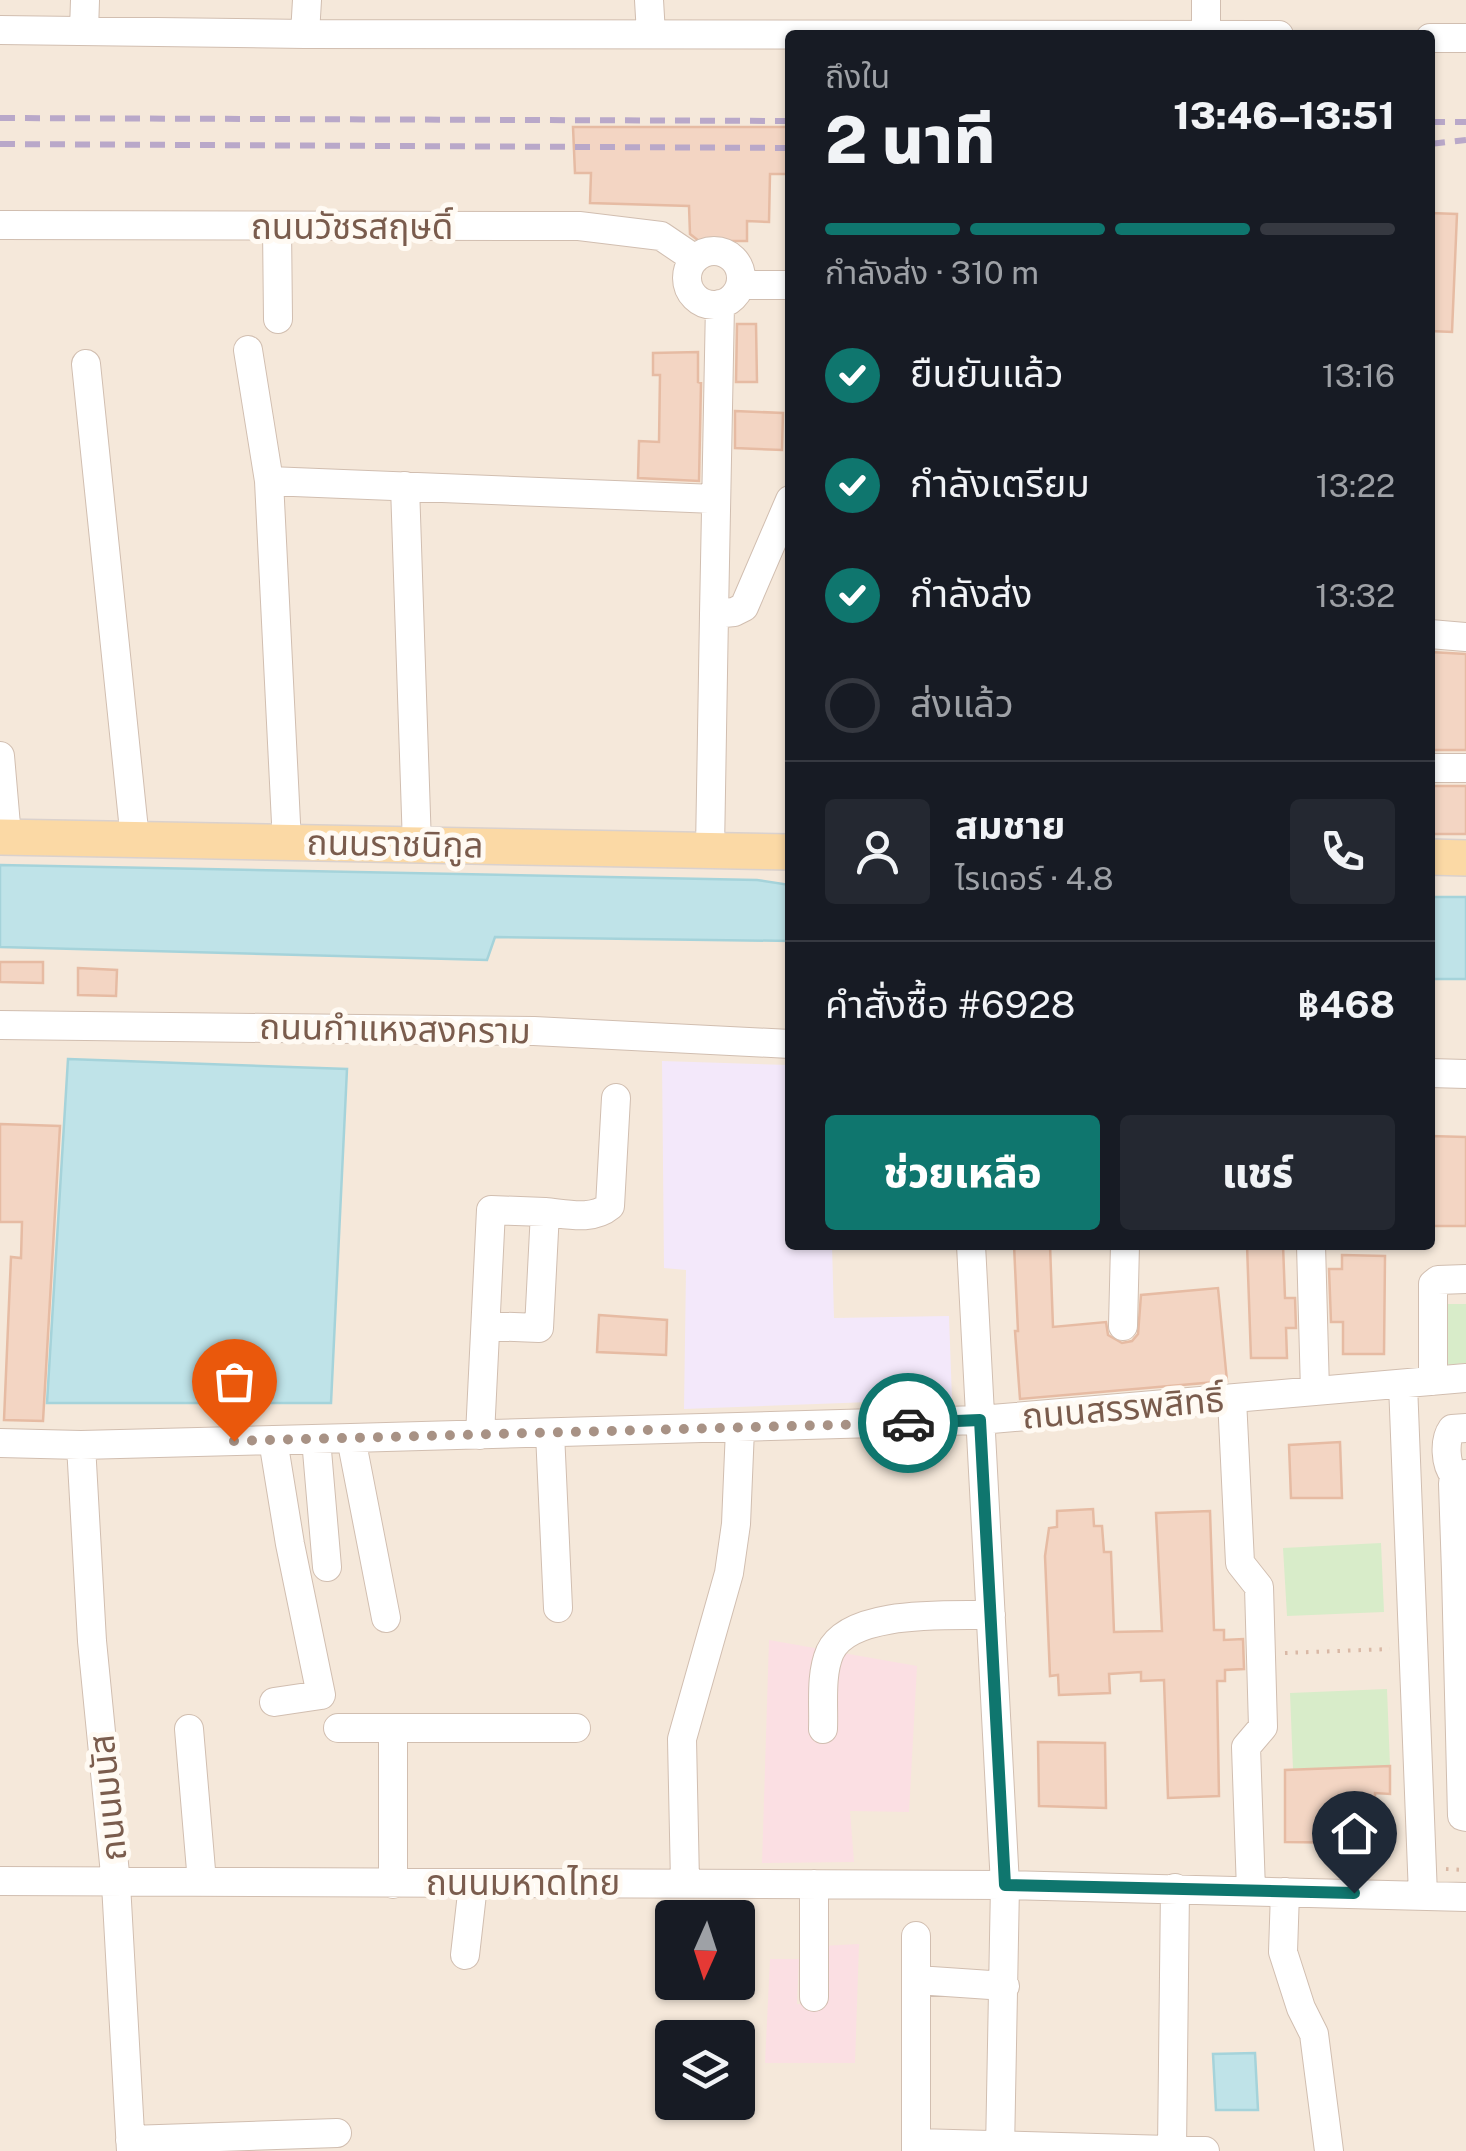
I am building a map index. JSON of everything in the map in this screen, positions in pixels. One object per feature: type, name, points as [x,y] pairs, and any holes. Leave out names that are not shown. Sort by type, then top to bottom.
[{"type":"main road","name":"ถนนราชนิกูล","points":[[3,837],[785,852]]},
{"type":"main road","points":[[1435,858],[1466,858]]},
{"type":"street","points":[[84,31],[85,0]]},
{"type":"street","points":[[305,34],[307,0]]},
{"type":"street","points":[[649,0],[651,34]]},
{"type":"street","points":[[1206,0],[1206,30]]},
{"type":"street","points":[[0,30],[785,34]]},
{"type":"street","points":[[1435,38],[1466,38]]},
{"type":"street","name":"ถนนวัชรสฤษดิ์","points":[[0,225],[579,226],[661,236],[695,259]]},
{"type":"street","points":[[278,227],[278,320]]},
{"type":"street","points":[[710,850],[715,498],[730,295],[736,263],[728,255],[716,252],[695,259],[688,277],[694,296],[710,305],[730,295],[785,286]]},
{"type":"street","points":[[248,350],[269,482],[287,842]]},
{"type":"street","points":[[86,364],[135,840]]},
{"type":"street","points":[[269,482],[715,498]]},
{"type":"street","points":[[405,486],[417,844]]},
{"type":"street","points":[[714,614],[744,608],[785,512]]},
{"type":"street","points":[[1435,634],[1466,636]]},
{"type":"street","points":[[0,756],[3,837]]},
{"type":"street","points":[[1435,768],[1466,768]]},
{"type":"street","name":"ถนนกำแหงสงคราม","points":[[0,1025],[515,1030],[785,1044]]},
{"type":"street","points":[[1435,1073],[1466,1074]]},
{"type":"street","points":[[480,1435],[490,1210],[586,1216],[610,1206],[616,1098]]},
{"type":"street","points":[[486,1326],[538,1328],[544,1212]]},
{"type":"street","points":[[971,1250],[1005,1885],[1000,2148]]},
{"type":"street","points":[[1123,1326],[1125,1250]]},
{"type":"street","points":[[1312,1250],[1315,1391]]},
{"type":"street","points":[[1434,1380],[1433,1284],[1438,1280],[1466,1279]]},
{"type":"street","name":"ถนนสรรพสิทธิ์","points":[[0,1443],[81,1445],[550,1434],[980,1420],[1466,1378]]},
{"type":"street","points":[[1403,1384],[1423,1895]]},
{"type":"street","points":[[1232,1399],[1240,1562],[1260,1587],[1263,1727],[1246,1747],[1252,1890]]},
{"type":"street","points":[[1466,1428],[1452,1429],[1448,1435],[1448,1467],[1458,1478],[1461,1536],[1462,1816],[1466,1816]]},
{"type":"street","points":[[685,1882],[682,1739],[729,1573],[736,1524],[740,1429]]},
{"type":"street","points":[[550,1434],[558,1608]]},
{"type":"street","points":[[351,1438],[386,1618]]},
{"type":"street","points":[[316,1439],[327,1567]]},
{"type":"street","points":[[273,1440],[322,1695],[274,1702]]},
{"type":"street","name":"ถนนมนัส","points":[[81,1445],[92,1641],[116,1884],[130,2146]]},
{"type":"street","points":[[1408,1484],[1458,1478]]},
{"type":"street","points":[[824,1730],[825,1666],[835,1643],[850,1632],[905,1617],[991,1615]]},
{"type":"street","points":[[338,1728],[576,1728]]},
{"type":"street","points":[[189,1729],[202,1882]]},
{"type":"street","points":[[393,1729],[393,1884]]},
{"type":"street","points":[[1419,1770],[1464,1770]]},
{"type":"street","name":"ถนนมหาดไทย","points":[[0,1881],[1005,1885],[1466,1896]]},
{"type":"street","points":[[814,1884],[814,1998]]},
{"type":"street","points":[[465,1955],[473,1885]]},
{"type":"street","points":[[1172,2150],[1175,1888]]},
{"type":"street","points":[[1285,1892],[1283,1952],[1314,2034],[1329,2151]]},
{"type":"street","points":[[916,1936],[916,2147],[1204,2151]]},
{"type":"street","points":[[916,1980],[1005,1986]]},
{"type":"street","points":[[130,2146],[338,2134]]},
{"type":"path","points":[[1261,1654],[1415,1648]]},
{"type":"shaded area","points":[[0,0],[1466,0],[1466,2151],[0,2151]]},
{"type":"shaded area","points":[[662,1061],[785,1065],[785,1250],[832,1250],[834,1318],[949,1316],[952,1399],[684,1409],[686,1270],[664,1268]]},
{"type":"shaded area","points":[[769,1640],[917,1666],[909,1812],[850,1811],[854,1862],[762,1863]]},
{"type":"shaded area","points":[[859,1944],[855,2063],[765,2063],[770,1959],[799,1959],[797,2004],[820,2004],[821,1946]]},
{"type":"green space","points":[[1447,1304],[1466,1304],[1466,1363],[1445,1365]]},
{"type":"green space","points":[[1381,1543],[1384,1612],[1287,1616],[1283,1548]]},
{"type":"green space","points":[[1387,1689],[1390,1766],[1293,1769],[1290,1693]]},
{"type":"water","points":[[0,865],[757,880],[785,884],[785,941],[495,937],[487,960],[0,947]]},
{"type":"water","points":[[1435,897],[1466,897],[1466,979],[1435,979]]},
{"type":"water","points":[[68,1059],[347,1069],[331,1403],[47,1403]]},
{"type":"water","points":[[1255,2053],[1258,2110],[1216,2110],[1213,2054]]},
{"type":"building","points":[[573,127],[785,127],[785,174],[770,174],[769,222],[747,221],[747,241],[699,241],[690,234],[689,206],[590,203],[591,173],[575,173]]},
{"type":"building","points":[[1435,213],[1457,214],[1452,332],[1435,331]]},
{"type":"building","points":[[737,324],[756,324],[757,382],[736,382]]},
{"type":"building","points":[[698,352],[699,481],[638,478],[639,441],[659,442],[660,375],[653,375],[653,353]]},
{"type":"building","points":[[735,411],[783,413],[782,450],[735,448]]},
{"type":"building","points":[[1435,652],[1466,654],[1466,750],[1435,750]]},
{"type":"building","points":[[1435,786],[1466,786],[1466,834],[1435,834]]},
{"type":"building","points":[[0,962],[43,962],[43,983],[0,982]]},
{"type":"building","points":[[78,968],[117,970],[116,996],[78,995]]},
{"type":"building","points":[[0,1124],[60,1126],[43,1421],[4,1420],[11,1257],[21,1258],[22,1222],[0,1222]]},
{"type":"building","points":[[1435,1136],[1466,1137],[1466,1226],[1435,1226]]},
{"type":"building","points":[[1014,1250],[1050,1250],[1053,1327],[1106,1322],[1108,1335],[1122,1343],[1132,1341],[1138,1334],[1141,1295],[1218,1288],[1227,1381],[1020,1399]]},
{"type":"building","points":[[1247,1250],[1283,1250],[1285,1298],[1295,1298],[1296,1328],[1286,1328],[1287,1358],[1251,1358]]},
{"type":"building","points":[[1342,1255],[1385,1256],[1384,1354],[1343,1354],[1343,1322],[1331,1322],[1329,1269],[1342,1269]]},
{"type":"building","points":[[599,1315],[667,1320],[666,1355],[597,1352]]},
{"type":"building","points":[[1340,1442],[1342,1498],[1291,1498],[1289,1445]]},
{"type":"building","points":[[1093,1509],[1094,1526],[1102,1526],[1104,1552],[1111,1552],[1114,1632],[1162,1631],[1156,1513],[1210,1511],[1214,1630],[1224,1630],[1224,1640],[1243,1639],[1244,1669],[1225,1670],[1225,1681],[1217,1681],[1219,1796],[1168,1798],[1164,1680],[1141,1681],[1141,1672],[1109,1674],[1110,1693],[1059,1695],[1058,1675],[1050,1676],[1045,1556],[1049,1528],[1057,1527],[1057,1511]]},
{"type":"building","points":[[1038,1742],[1105,1743],[1106,1808],[1039,1806]]},
{"type":"building","points":[[1390,1766],[1390,1794],[1375,1793],[1375,1828],[1360,1828],[1360,1843],[1285,1842],[1285,1770]]},
{"type":"railway","points":[[0,118],[785,121]]},
{"type":"railway","points":[[1435,122],[1466,122]]},
{"type":"railway","points":[[1435,143],[1466,140]]},
{"type":"railway","points":[[0,144],[785,148]]},
{"type":"way so far","points":[[234,1441],[908,1423]]},
{"type":"route","points":[[908,1423],[980,1420],[1005,1885],[1354,1893]]}]
